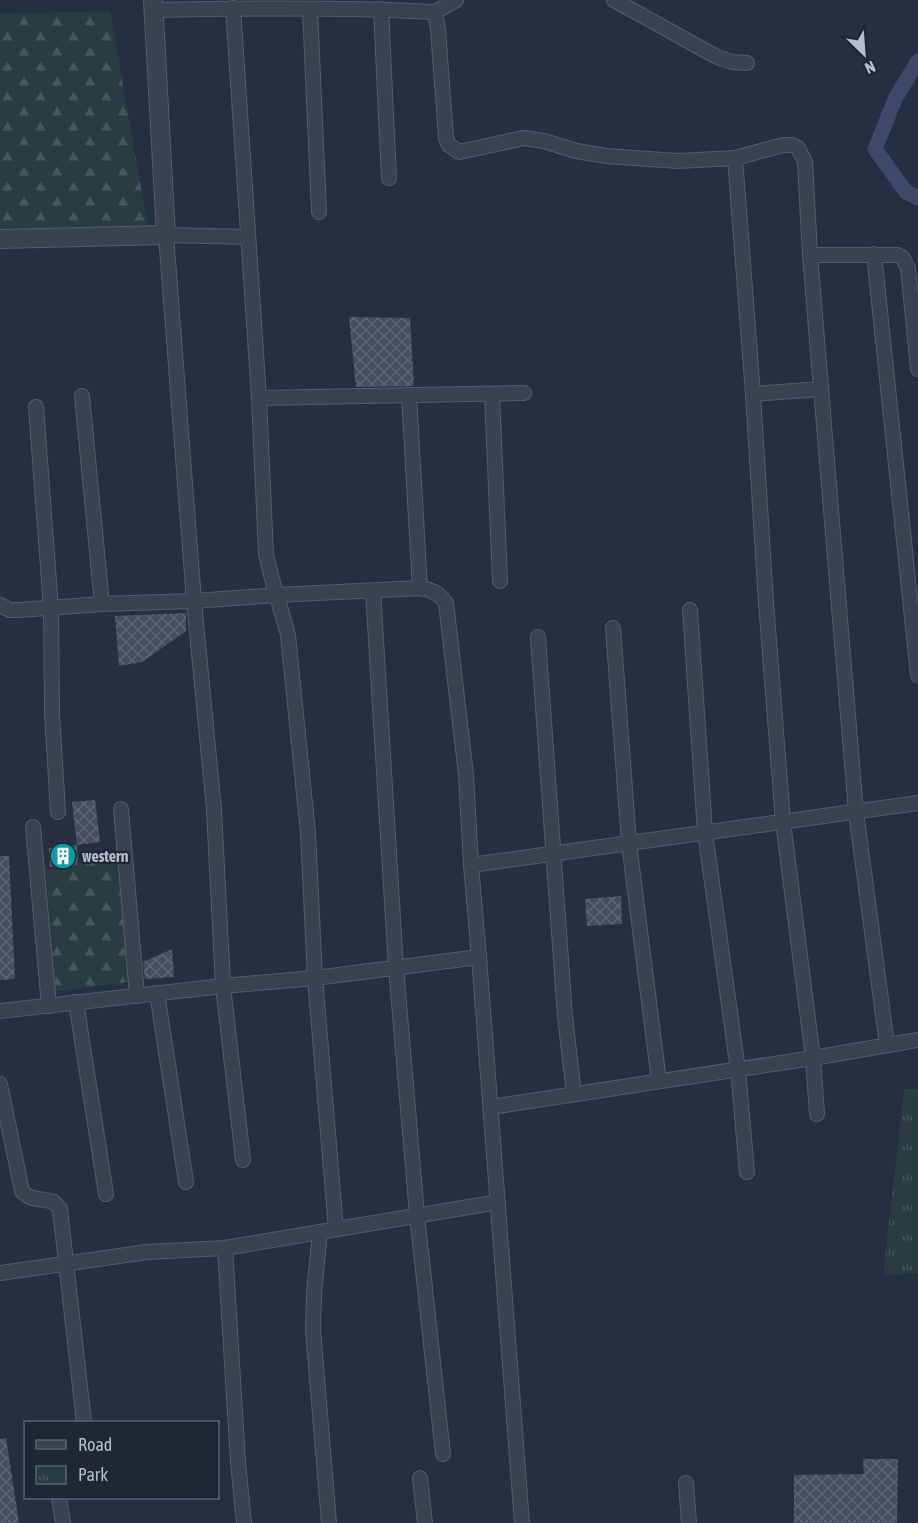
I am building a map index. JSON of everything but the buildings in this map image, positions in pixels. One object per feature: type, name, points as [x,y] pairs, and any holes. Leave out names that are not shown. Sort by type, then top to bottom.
[{"type":"street","points":[[243,1160],[223,986],[214,810],[194,601],[166,235],[153,5],[435,12],[456,0]]},
{"type":"street","points":[[614,0],[717,57],[732,62],[747,63]]},
{"type":"street","points":[[232,8],[259,398],[266,554],[288,635],[308,833],[315,978],[336,1229]]},
{"type":"street","points":[[310,9],[319,212]]},
{"type":"street","points":[[381,9],[389,177]]},
{"type":"street","points":[[435,12],[446,138],[450,145],[459,152],[524,138],[544,141],[576,151],[678,162],[735,158],[783,145],[792,145],[798,148],[805,162],[810,255],[856,812],[887,1045]]},
{"type":"street","points":[[735,158],[783,822],[813,1058],[817,1114]]},
{"type":"street","points":[[0,239],[166,235],[248,237]]},
{"type":"street","points":[[874,254],[918,675]]},
{"type":"street","points":[[810,255],[897,255],[907,262],[918,369]]},
{"type":"street","points":[[753,394],[821,390]]},
{"type":"street","points":[[259,398],[524,393]]},
{"type":"street","points":[[492,394],[500,580]]},
{"type":"street","points":[[409,395],[420,588]]},
{"type":"street","points":[[82,396],[102,604]]},
{"type":"street","points":[[36,407],[51,608],[52,713],[58,812]]},
{"type":"street","points":[[0,606],[9,610],[19,610],[420,588],[431,590],[442,597],[446,603],[465,775],[522,1523]]},
{"type":"street","points":[[373,591],[396,968],[417,1215],[443,1454]]},
{"type":"street","points":[[690,610],[705,832],[738,1070],[747,1172]]},
{"type":"street","points":[[613,628],[629,843],[659,1081]]},
{"type":"street","points":[[538,637],[565,1016],[574,1094]]},
{"type":"street","points":[[471,865],[918,803]]},
{"type":"street","points":[[121,808],[137,996]]},
{"type":"street","points":[[33,827],[49,1006]]},
{"type":"street","points":[[0,1011],[315,978],[479,957]]},
{"type":"street","points":[[157,993],[186,1182]]},
{"type":"street","points":[[76,1002],[106,1194]]},
{"type":"street","points":[[491,1107],[918,1040]]},
{"type":"street","points":[[0,1084],[22,1191],[32,1199],[51,1200],[57,1204],[62,1217],[65,1263],[84,1421]]},
{"type":"street","points":[[0,1273],[147,1252],[225,1248],[498,1202]]},
{"type":"street","points":[[320,1232],[313,1330],[329,1523]]},
{"type":"street","points":[[225,1248],[244,1523]]},
{"type":"street","points":[[420,1478],[425,1523]]},
{"type":"street","points":[[687,1483],[689,1523]]},
{"type":"street","points":[[59,1499],[63,1523]]},
{"type":"green space","points":[[110,11],[148,227],[0,229],[0,14]]},
{"type":"green space","points":[[133,855],[129,982],[55,992],[46,870]]},
{"type":"green space","points":[[918,1089],[918,1273],[883,1275],[904,1090]]},
{"type":"waterway","points":[[918,61],[895,99],[875,149],[906,192],[918,198]]},
{"type":"place","name":"western","points":[[63,856]]}]
